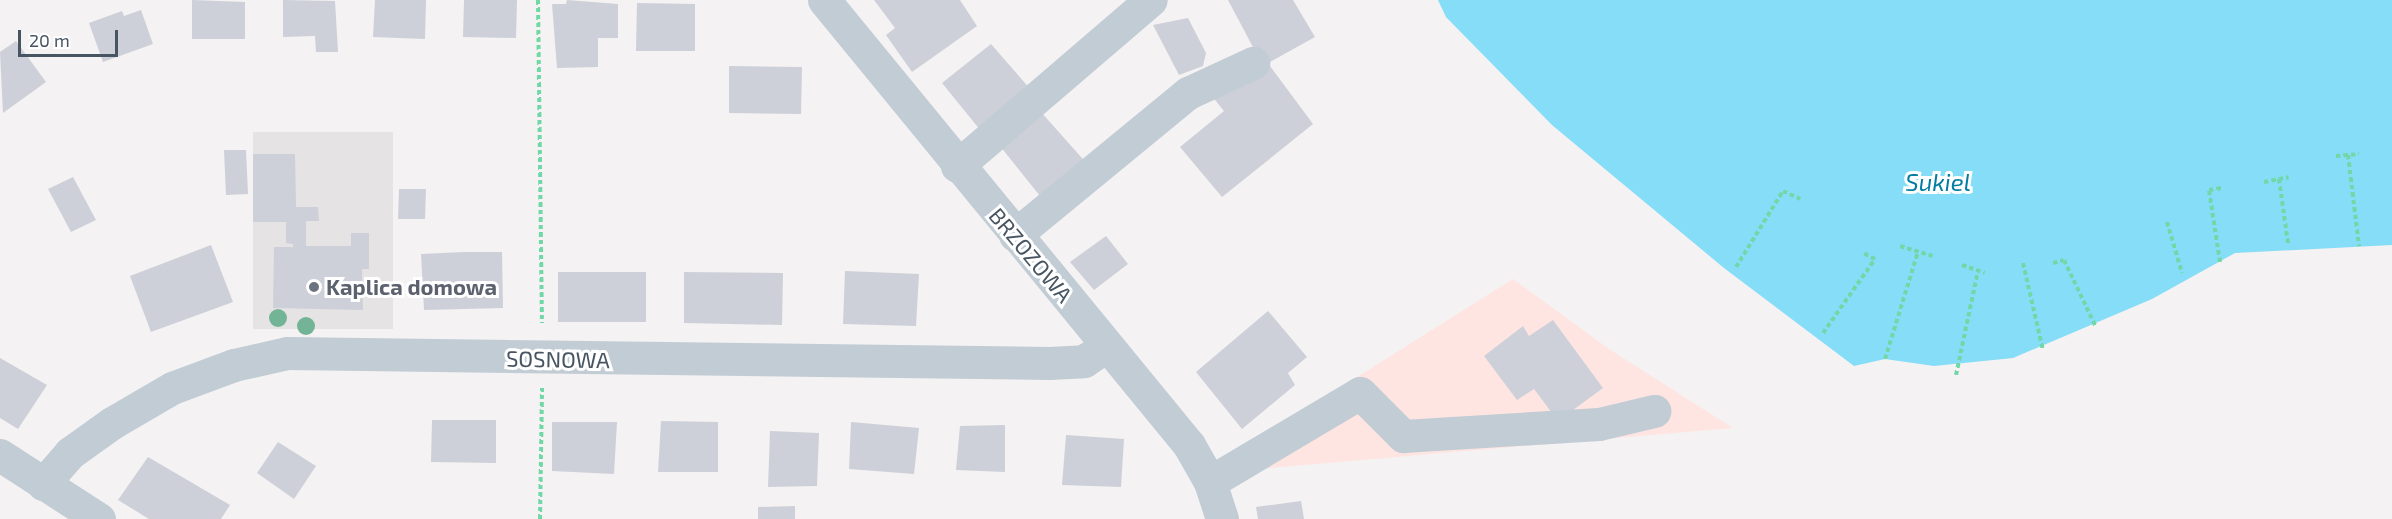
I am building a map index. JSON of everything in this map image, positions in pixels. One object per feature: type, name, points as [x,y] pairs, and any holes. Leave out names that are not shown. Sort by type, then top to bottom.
[{"type":"street","name":"BRZOZOWA","points":[[824,0],[957,166],[1189,445],[1210,482],[1222,519]]},
{"type":"street","points":[[957,166],[1151,0]]},
{"type":"street","points":[[1015,235],[1188,93],[1253,63]]},
{"type":"street","name":"SOSNOWA","points":[[43,484],[78,447],[172,388],[234,365],[287,353],[1049,363],[1084,361],[1106,346]]},
{"type":"street","points":[[1210,482],[1360,393],[1403,436],[1599,424],[1654,411]]},
{"type":"street","points":[[0,455],[99,519]]},
{"type":"path","points":[[538,0],[542,331]]},
{"type":"path","points":[[2336,156],[2359,154]]},
{"type":"path","points":[[2348,155],[2359,246]]},
{"type":"path","points":[[2264,182],[2289,177]]},
{"type":"path","points":[[2279,179],[2288,243]]},
{"type":"path","points":[[2220,261],[2209,190],[2222,188]]},
{"type":"path","points":[[1736,267],[1783,191],[1800,199]]},
{"type":"path","points":[[2167,222],[2182,273]]},
{"type":"path","points":[[1900,246],[1932,256]]},
{"type":"path","points":[[1885,359],[1918,252]]},
{"type":"path","points":[[1824,333],[1875,259],[1863,253]]},
{"type":"path","points":[[2053,263],[2064,260],[2096,327]]},
{"type":"path","points":[[2023,263],[2043,350]]},
{"type":"path","points":[[1962,265],[1985,273]]},
{"type":"path","points":[[1956,375],[1978,271]]},
{"type":"path","points":[[540,519],[542,375]]},
{"type":"shaded area","points":[[253,132],[393,132],[393,329],[253,329]]},
{"type":"shaded area","points":[[1513,279],[1609,349],[1733,428],[1246,470],[1233,455]]},
{"type":"water","name":"Sukiel","points":[[1438,0],[2392,0],[2392,245],[2235,253],[2152,299],[2013,358],[1934,366],[1885,359],[1854,366],[1724,268],[1552,125],[1446,17]]},
{"type":"building","points":[[192,0],[245,2],[245,39],[192,39]]},
{"type":"building","points":[[283,0],[335,1],[338,52],[316,52],[315,36],[283,37]]},
{"type":"building","points":[[375,0],[426,0],[425,39],[373,37]]},
{"type":"building","points":[[464,0],[517,0],[516,38],[463,37]]},
{"type":"building","points":[[567,0],[618,4],[618,38],[598,38],[598,67],[557,68],[552,4],[566,4]]},
{"type":"building","points":[[874,0],[960,0],[977,26],[912,72],[886,35],[895,28]]},
{"type":"building","points":[[1228,0],[1293,0],[1315,37],[1263,66]]},
{"type":"building","points":[[637,3],[695,4],[695,51],[636,51]]},
{"type":"building","points":[[141,10],[153,44],[103,62],[89,23],[122,11],[124,16]]},
{"type":"building","points":[[1188,18],[1206,53],[1203,66],[1179,75],[1153,25]]},
{"type":"building","points":[[16,41],[46,82],[3,113],[0,52]]},
{"type":"building","points":[[991,44],[1031,90],[981,131],[942,83]]},
{"type":"building","points":[[729,66],[802,67],[801,114],[729,113]]},
{"type":"building","points":[[1270,66],[1313,124],[1222,197],[1180,147],[1224,111],[1211,95]]},
{"type":"building","points":[[1041,112],[1089,166],[1044,201],[1000,146]]},
{"type":"building","points":[[224,150],[246,150],[248,194],[226,195]]},
{"type":"building","points":[[253,154],[295,154],[296,207],[318,207],[319,221],[306,221],[306,246],[351,246],[351,233],[369,233],[369,269],[362,269],[363,310],[273,308],[274,247],[293,247],[293,244],[286,243],[286,222],[253,222]]},
{"type":"building","points":[[73,177],[96,220],[71,232],[48,189]]},
{"type":"building","points":[[399,189],[426,189],[425,219],[398,219]]},
{"type":"building","points":[[1106,236],[1128,264],[1094,290],[1070,262]]},
{"type":"building","points":[[211,245],[233,302],[151,332],[130,276]]},
{"type":"building","points":[[502,252],[503,308],[424,310],[421,254]]},
{"type":"building","points":[[845,271],[919,274],[916,326],[843,324]]},
{"type":"building","points":[[558,272],[646,272],[646,322],[558,322]]},
{"type":"building","points":[[684,272],[783,273],[782,325],[684,323]]},
{"type":"building","points":[[1268,311],[1307,357],[1288,373],[1295,385],[1242,429],[1196,372]]},
{"type":"building","points":[[1553,320],[1603,388],[1558,421],[1534,389],[1517,400],[1484,356],[1523,326],[1529,336]]},
{"type":"building","points":[[0,358],[47,385],[18,429],[0,418]]},
{"type":"building","points":[[432,420],[496,420],[496,463],[431,462]]},
{"type":"building","points":[[661,421],[718,422],[718,472],[658,472]]},
{"type":"building","points":[[552,422],[617,422],[614,474],[552,471]]},
{"type":"building","points":[[851,422],[919,428],[914,474],[849,469]]},
{"type":"building","points":[[1005,425],[1005,472],[956,470],[960,426]]},
{"type":"building","points":[[770,431],[819,433],[817,486],[768,487]]},
{"type":"building","points":[[1066,435],[1124,439],[1121,487],[1062,485]]},
{"type":"building","points":[[278,442],[316,466],[294,499],[257,473]]},
{"type":"building","points":[[148,457],[230,505],[221,519],[149,519],[118,500]]},
{"type":"building","points":[[1301,501],[1304,519],[1258,519],[1256,507]]},
{"type":"building","points":[[795,506],[795,519],[758,519],[758,507]]},
{"type":"place","name":"Kaplica domowa","points":[[314,287]]}]
